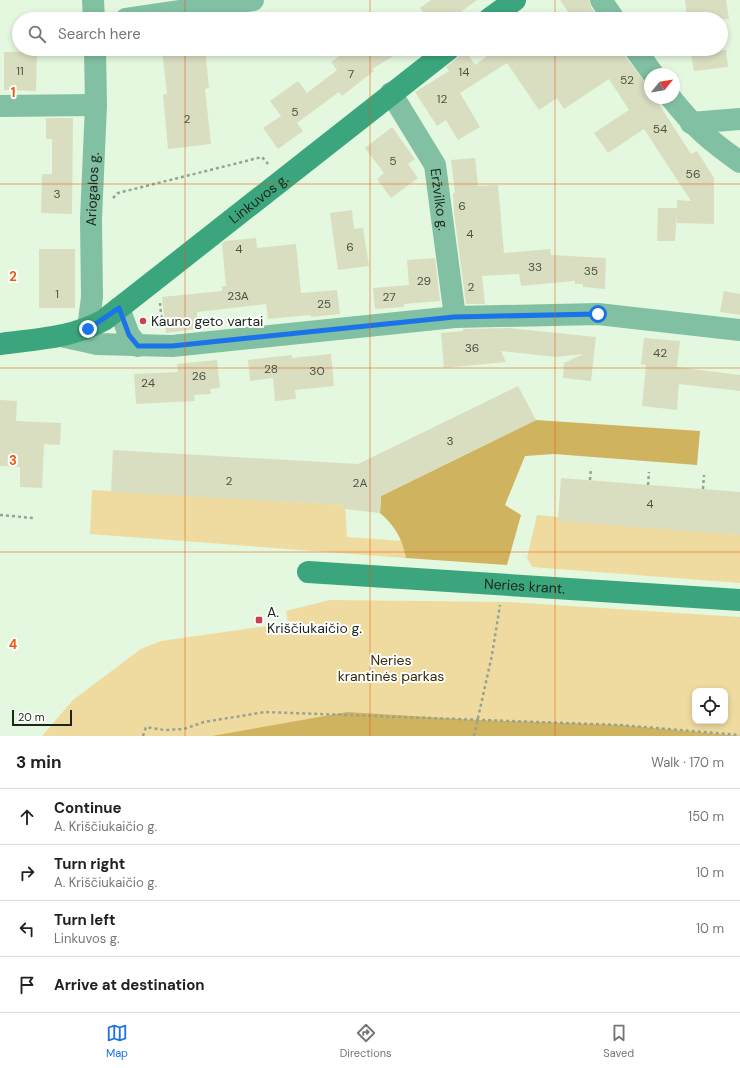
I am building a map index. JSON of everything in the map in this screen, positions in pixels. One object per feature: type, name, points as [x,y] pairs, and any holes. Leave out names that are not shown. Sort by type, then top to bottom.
[{"type":"street","points":[[93,0],[94,12]]},
{"type":"street","points":[[173,12],[253,0]]},
{"type":"street","points":[[499,12],[515,0]]},
{"type":"street","points":[[601,0],[609,12]]},
{"type":"street","name":"Ariogalos g.","points":[[88,329],[92,297],[91,219],[96,104],[95,56]]},
{"type":"street","name":"Linkuvos g.","points":[[61,336],[88,329],[119,308],[440,56]]},
{"type":"street","points":[[640,56],[649,68]]},
{"type":"street","name":"Eržvilko g.","points":[[392,93],[435,165],[454,317]]},
{"type":"street","points":[[0,106],[96,104]]},
{"type":"street","points":[[676,104],[691,124],[714,145],[740,162]]},
{"type":"street","points":[[691,124],[740,119]]},
{"type":"street","points":[[119,308],[129,335],[138,346]]},
{"type":"street","points":[[0,344],[61,336],[97,344],[172,346],[454,317],[598,314],[740,330]]},
{"type":"street","name":"Neries krant.","points":[[308,572],[740,600]]},
{"type":"path","points":[[91,219],[118,193],[262,157],[280,181]]},
{"type":"path","points":[[590,468],[590,480]]},
{"type":"path","points":[[648,485],[649,472]]},
{"type":"path","points":[[703,489],[704,475]]},
{"type":"path","points":[[0,515],[33,518]]},
{"type":"path","points":[[474,736],[492,654],[500,604],[511,585]]},
{"type":"path","points":[[143,736],[146,727],[164,730],[184,729],[204,722],[265,712],[620,724],[740,735]]},
{"type":"green space","points":[[92,490],[345,505],[347,537],[403,541],[406,558],[90,534]]},
{"type":"green space","points":[[537,515],[740,535],[740,583],[532,567],[527,558]]},
{"type":"green space","name":"Neries krantinės parkas","points":[[330,600],[510,602],[740,617],[740,736],[42,736],[73,700],[141,649],[161,641],[288,623],[286,611]]},
{"type":"shaded area","points":[[536,420],[700,431],[697,465],[554,454],[525,456],[505,505],[521,515],[507,565],[406,558],[397,533],[380,513],[381,496]]},
{"type":"shaded area","points":[[347,712],[477,720],[620,725],[740,736],[212,736]]},
{"type":"building","points":[[431,0],[477,0],[461,12],[423,12],[420,8]]},
{"type":"building","points":[[560,0],[589,0],[594,12],[568,12]]},
{"type":"building","points":[[685,0],[726,0],[728,12],[686,12]]},
{"type":"building","points":[[4,52],[12,52],[12,56],[37,56],[36,91],[4,90]]},
{"type":"building","points":[[163,56],[206,56],[209,88],[205,89],[211,144],[168,149],[163,95],[167,94]]},
{"type":"building","points":[[339,56],[393,56],[372,69],[374,71],[342,96],[339,92],[297,123],[303,131],[278,149],[263,128],[281,116],[270,101],[298,81],[307,93],[337,70],[331,62]]},
{"type":"building","points":[[460,56],[469,56],[475,65],[487,56],[625,56],[644,81],[644,104],[659,104],[691,154],[697,151],[714,178],[714,224],[677,223],[677,213],[675,241],[657,241],[658,208],[677,208],[677,200],[691,201],[644,129],[608,153],[594,133],[629,110],[609,79],[564,109],[557,98],[539,110],[507,63],[460,93],[480,127],[458,140],[446,120],[437,126],[415,92],[449,71],[446,67]]},
{"type":"building","points":[[691,56],[727,56],[728,67],[694,71]]},
{"type":"building","points":[[46,118],[73,118],[72,214],[41,213],[42,174],[52,174],[52,139],[46,139]]},
{"type":"building","points":[[392,127],[415,159],[408,164],[418,178],[391,198],[377,179],[384,173],[365,148]]},
{"type":"building","points":[[475,158],[478,186],[498,185],[504,253],[550,249],[551,255],[606,258],[605,289],[583,287],[583,284],[575,284],[575,281],[521,286],[519,274],[482,276],[485,304],[466,304],[454,212],[453,193],[455,193],[451,160]]},
{"type":"building","points":[[352,210],[354,229],[363,228],[369,266],[338,270],[330,213]]},
{"type":"building","points":[[256,238],[257,248],[296,244],[301,293],[337,290],[340,314],[268,319],[266,304],[197,312],[198,329],[166,333],[162,297],[222,291],[222,286],[226,286],[222,244],[224,241]]},
{"type":"building","points":[[39,249],[75,249],[75,308],[39,308]]},
{"type":"building","points":[[435,258],[440,301],[404,304],[404,307],[375,309],[373,288],[409,285],[407,260]]},
{"type":"building","points":[[724,291],[740,294],[740,315],[720,312]]},
{"type":"building","points":[[509,328],[596,337],[591,381],[563,378],[564,363],[583,354],[556,357],[501,351],[506,362],[444,368],[441,333],[463,331],[463,329]]},
{"type":"building","points":[[644,338],[680,341],[677,367],[740,375],[740,391],[679,384],[677,410],[642,406],[646,365],[641,364]]},
{"type":"building","points":[[331,354],[334,386],[295,390],[296,399],[275,401],[273,378],[250,381],[248,360],[292,355],[292,358]]},
{"type":"building","points":[[217,360],[220,388],[210,389],[211,394],[194,395],[195,401],[136,404],[134,374],[178,372],[177,364]]},
{"type":"building","points":[[518,386],[536,420],[381,496],[380,513],[344,509],[345,505],[111,492],[113,450],[358,464]]},
{"type":"building","points":[[0,400],[17,401],[16,421],[61,423],[60,445],[44,444],[42,488],[20,487],[20,467],[0,466]]},
{"type":"building","points":[[561,478],[740,492],[740,535],[558,521]]},
{"type":"place","name":"Kauno geto vartai","points":[[143,321]]},
{"type":"place","name":"A. Kriščiukaičio g.","points":[[259,620]]},
{"type":"route","points":[[88,329],[104,320],[119,308],[122,320],[129,335],[138,346],[172,346],[454,317],[598,314]]}]
